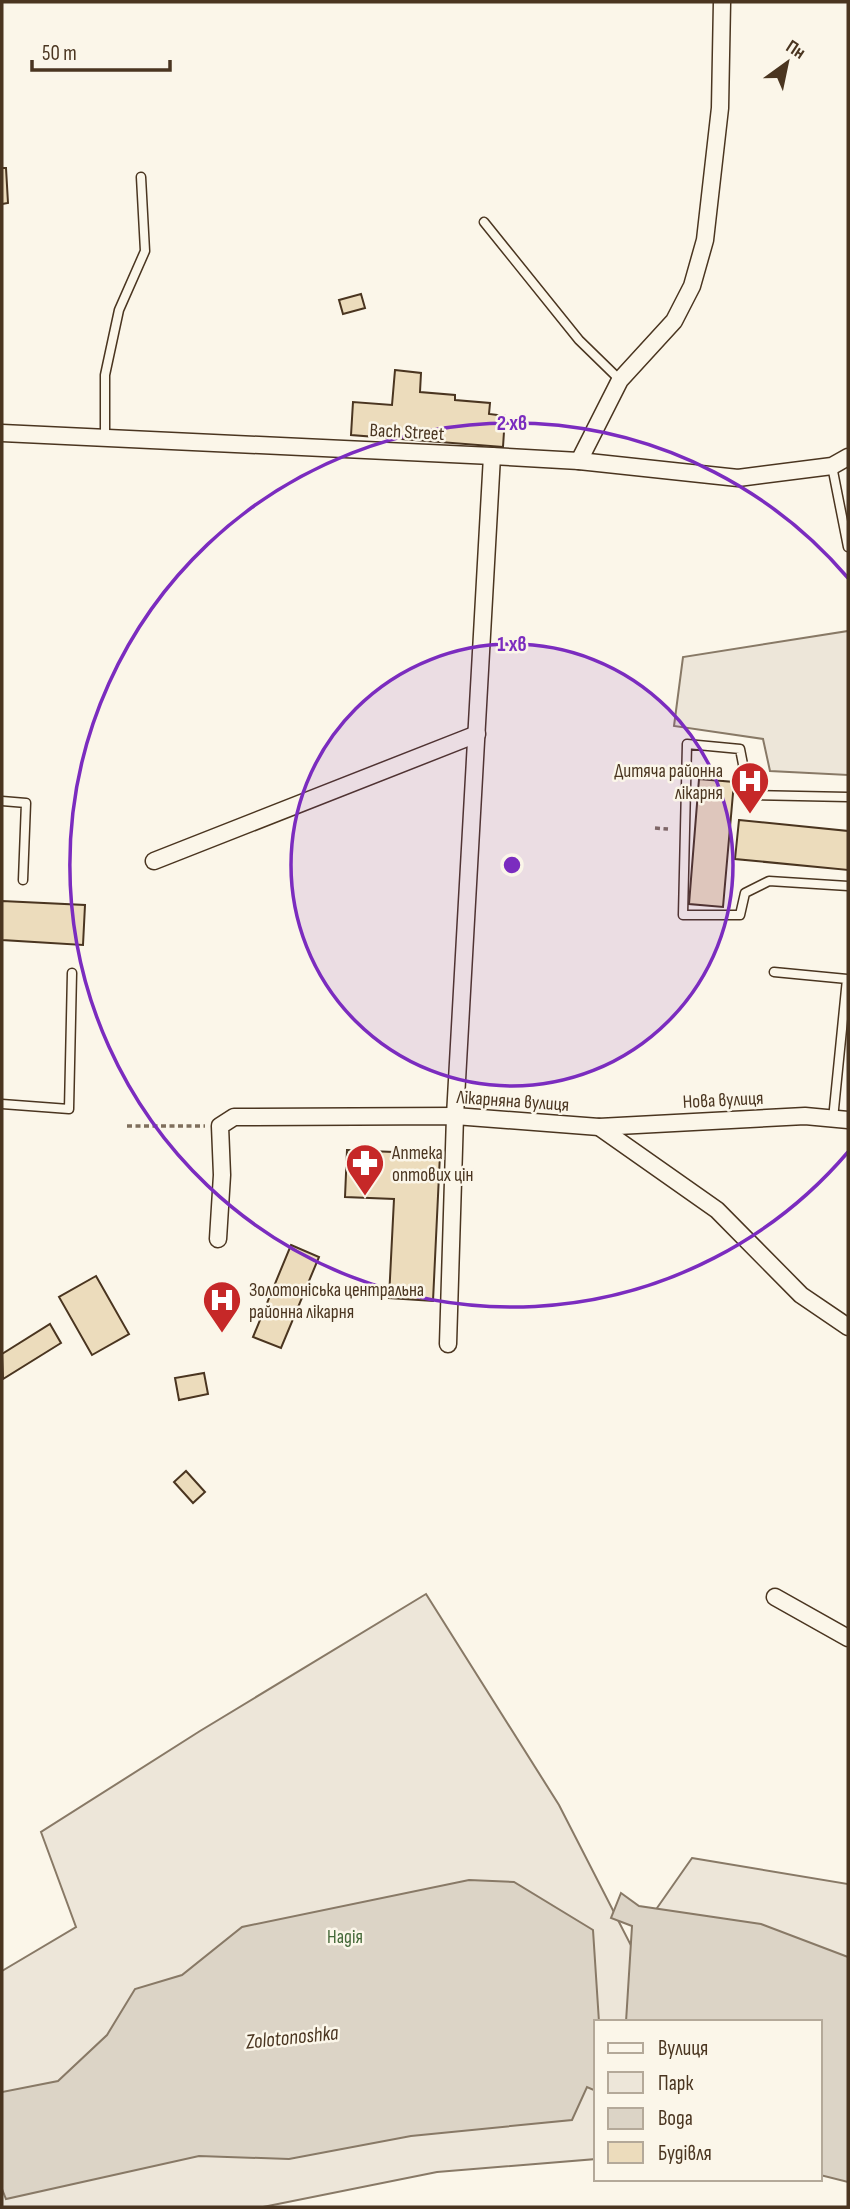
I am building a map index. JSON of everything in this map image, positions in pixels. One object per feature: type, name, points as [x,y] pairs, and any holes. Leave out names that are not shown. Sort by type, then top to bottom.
[{"type":"street","points":[[579,461],[620,380],[674,321],[692,286],[705,240],[720,108],[722,2]]},
{"type":"street","name":"Bach Street","points":[[2,433],[579,461],[738,478],[832,466],[848,457]]},
{"type":"street","points":[[448,1344],[454,1116],[492,456]]},
{"type":"street","points":[[154,861],[477,733]]},
{"type":"street","name":"Лікарняна вулиця","points":[[220,1126],[234,1117],[454,1116],[599,1127]]},
{"type":"street","name":"Нова вулиця","points":[[599,1127],[805,1116],[841,1120]]},
{"type":"street","points":[[218,1239],[222,1175],[220,1126]]},
{"type":"street","points":[[599,1127],[717,1210],[801,1295],[848,1327]]},
{"type":"street","points":[[775,1597],[848,1638]]},
{"type":"lane","points":[[105,438],[105,375],[116,323],[145,251],[141,177]]},
{"type":"lane","points":[[484,222],[579,340],[620,380]]},
{"type":"lane","points":[[832,466],[848,547]]},
{"type":"lane","points":[[848,797],[749,795],[740,749],[687,744],[683,915],[740,915],[745,893],[769,881],[848,886]]},
{"type":"lane","points":[[2,801],[26,803],[23,880]]},
{"type":"lane","points":[[2,1104],[69,1109],[72,972]]},
{"type":"lane","points":[[774,972],[847,979],[841,1120]]},
{"type":"path","points":[[655,828],[667,829]]},
{"type":"path","points":[[127,1126],[220,1126]]},
{"type":"green space","points":[[848,631],[848,775],[770,771],[763,739],[674,726],[683,657]]},
{"type":"green space","name":"Надія","points":[[426,1594],[559,1805],[639,1961],[651,2020],[594,2020],[594,2159],[437,2172],[263,2207],[2,2207],[2,1971],[76,1927],[41,1832],[200,1731]]},
{"type":"green space","points":[[692,1858],[848,1884],[848,2179],[822,2033],[822,2020],[814,2020],[655,1969],[657,1908]]},
{"type":"water","name":"Zolotonoshka","points":[[469,1880],[514,1882],[593,1930],[599,2020],[594,2020],[594,2090],[587,2087],[572,2120],[411,2136],[289,2159],[199,2156],[6,2199],[2,2189],[2,2092],[58,2081],[107,2035],[135,1989],[182,1975],[242,1927]]},
{"type":"water","points":[[621,1893],[639,1906],[761,1924],[848,1957],[848,2182],[822,2176],[822,2020],[626,2020],[632,1926],[611,1918]]},
{"type":"building","points":[[2,168],[6,168],[8,203],[2,204]]},
{"type":"building","points":[[361,294],[365,308],[343,314],[339,300]]},
{"type":"building","points":[[395,370],[421,373],[420,392],[455,395],[455,400],[490,403],[489,414],[505,416],[503,447],[351,435],[353,402],[392,405]]},
{"type":"building","points":[[699,779],[734,782],[723,907],[689,904]]},
{"type":"building","points":[[739,820],[848,831],[848,870],[735,859]]},
{"type":"building","points":[[2,901],[85,905],[83,945],[2,940]]},
{"type":"building","points":[[347,1150],[440,1154],[433,1301],[389,1298],[394,1199],[345,1197]]},
{"type":"building","points":[[291,1245],[319,1257],[281,1348],[253,1337]]},
{"type":"building","points":[[96,1276],[129,1334],[92,1355],[59,1297]]},
{"type":"building","points":[[50,1324],[61,1343],[3,1379],[2,1354]]},
{"type":"building","points":[[204,1373],[208,1394],[179,1400],[175,1378]]},
{"type":"building","points":[[186,1471],[205,1492],[193,1503],[174,1482]]},
{"type":"place","name":"Дитяча районна лікарня","points":[[750,815]]},
{"type":"place","name":"Аптека оптових цін","points":[[365,1197]]},
{"type":"place","name":"Золотоніська центральна районна лікарня","points":[[222,1334]]}]
